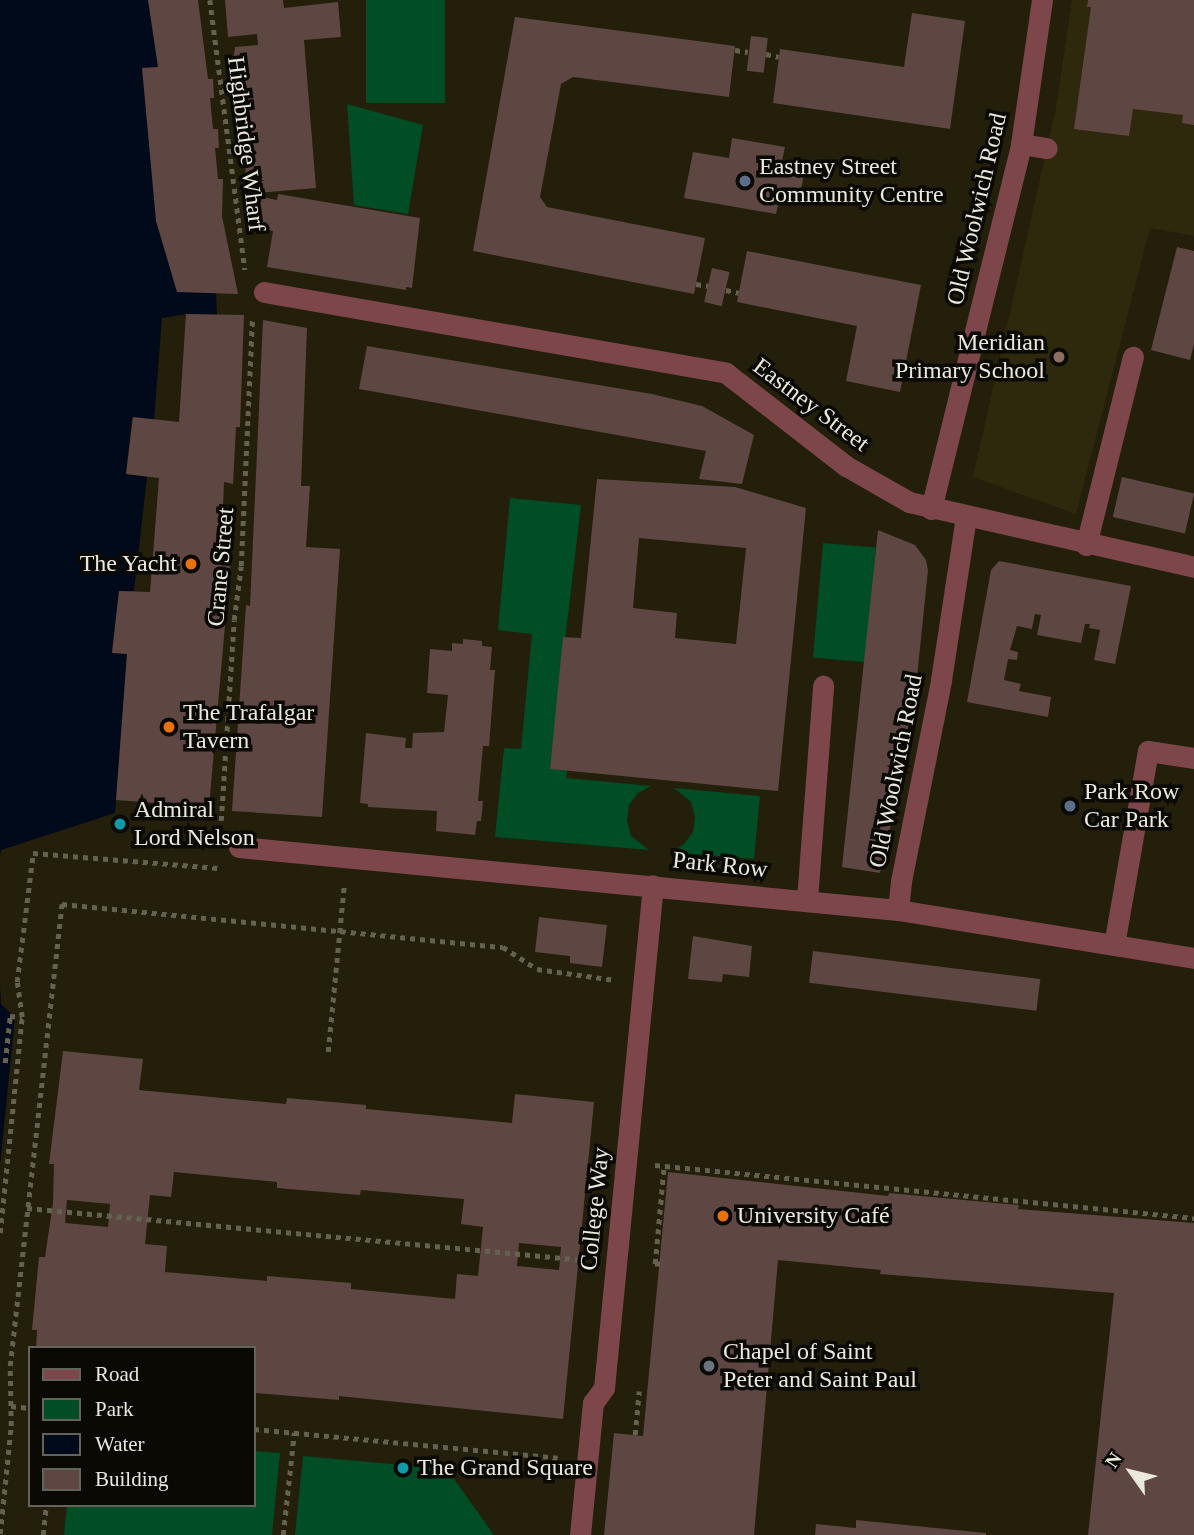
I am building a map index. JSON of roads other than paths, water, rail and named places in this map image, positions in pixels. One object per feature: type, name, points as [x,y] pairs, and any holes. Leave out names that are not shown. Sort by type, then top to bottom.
[{"type":"street","name":"Old Woolwich Road","points":[[931,509],[1021,144],[1042,0]]},
{"type":"street","points":[[1021,144],[1047,148]]},
{"type":"street","name":"Eastney Street","points":[[255,286],[726,373],[846,466],[886,491],[931,509],[1194,567]]},
{"type":"street","points":[[1086,545],[1133,357]]},
{"type":"street","name":"Old Woolwich Road","points":[[898,910],[901,881],[941,680],[966,517]]},
{"type":"street","points":[[807,900],[823,686]]},
{"type":"street","points":[[1114,945],[1148,751],[1194,758]]},
{"type":"street","name":"Park Row","points":[[239,847],[898,910],[1194,958]]},
{"type":"street","name":"College Way","points":[[580,1535],[593,1403],[604,1388],[653,885]]},
{"type":"water","points":[[0,0],[148,0],[216,293],[217,315],[186,314],[162,318],[154,420],[132,418],[126,474],[147,477],[134,591],[119,591],[112,652],[127,654],[115,813],[1,850],[0,857]]},
{"type":"water","points":[[0,983],[1,1004],[15,1017],[0,1166]]},
{"type":"place","name":"Eastney Street Community Centre","points":[[745,181]]},
{"type":"place","name":"Meridian Primary School","points":[[1059,357]]},
{"type":"place","name":"The Yacht","points":[[191,564]]},
{"type":"place","name":"The Trafalgar Tavern","points":[[169,727]]},
{"type":"place","name":"Park Row Car Park","points":[[1070,806]]},
{"type":"place","name":"Admiral Lord Nelson","points":[[120,824]]},
{"type":"place","name":"University Café","points":[[723,1216]]},
{"type":"place","name":"Chapel of Saint Peter and Saint Paul","points":[[709,1366]]},
{"type":"place","name":"The Grand Square","points":[[403,1468]]}]
